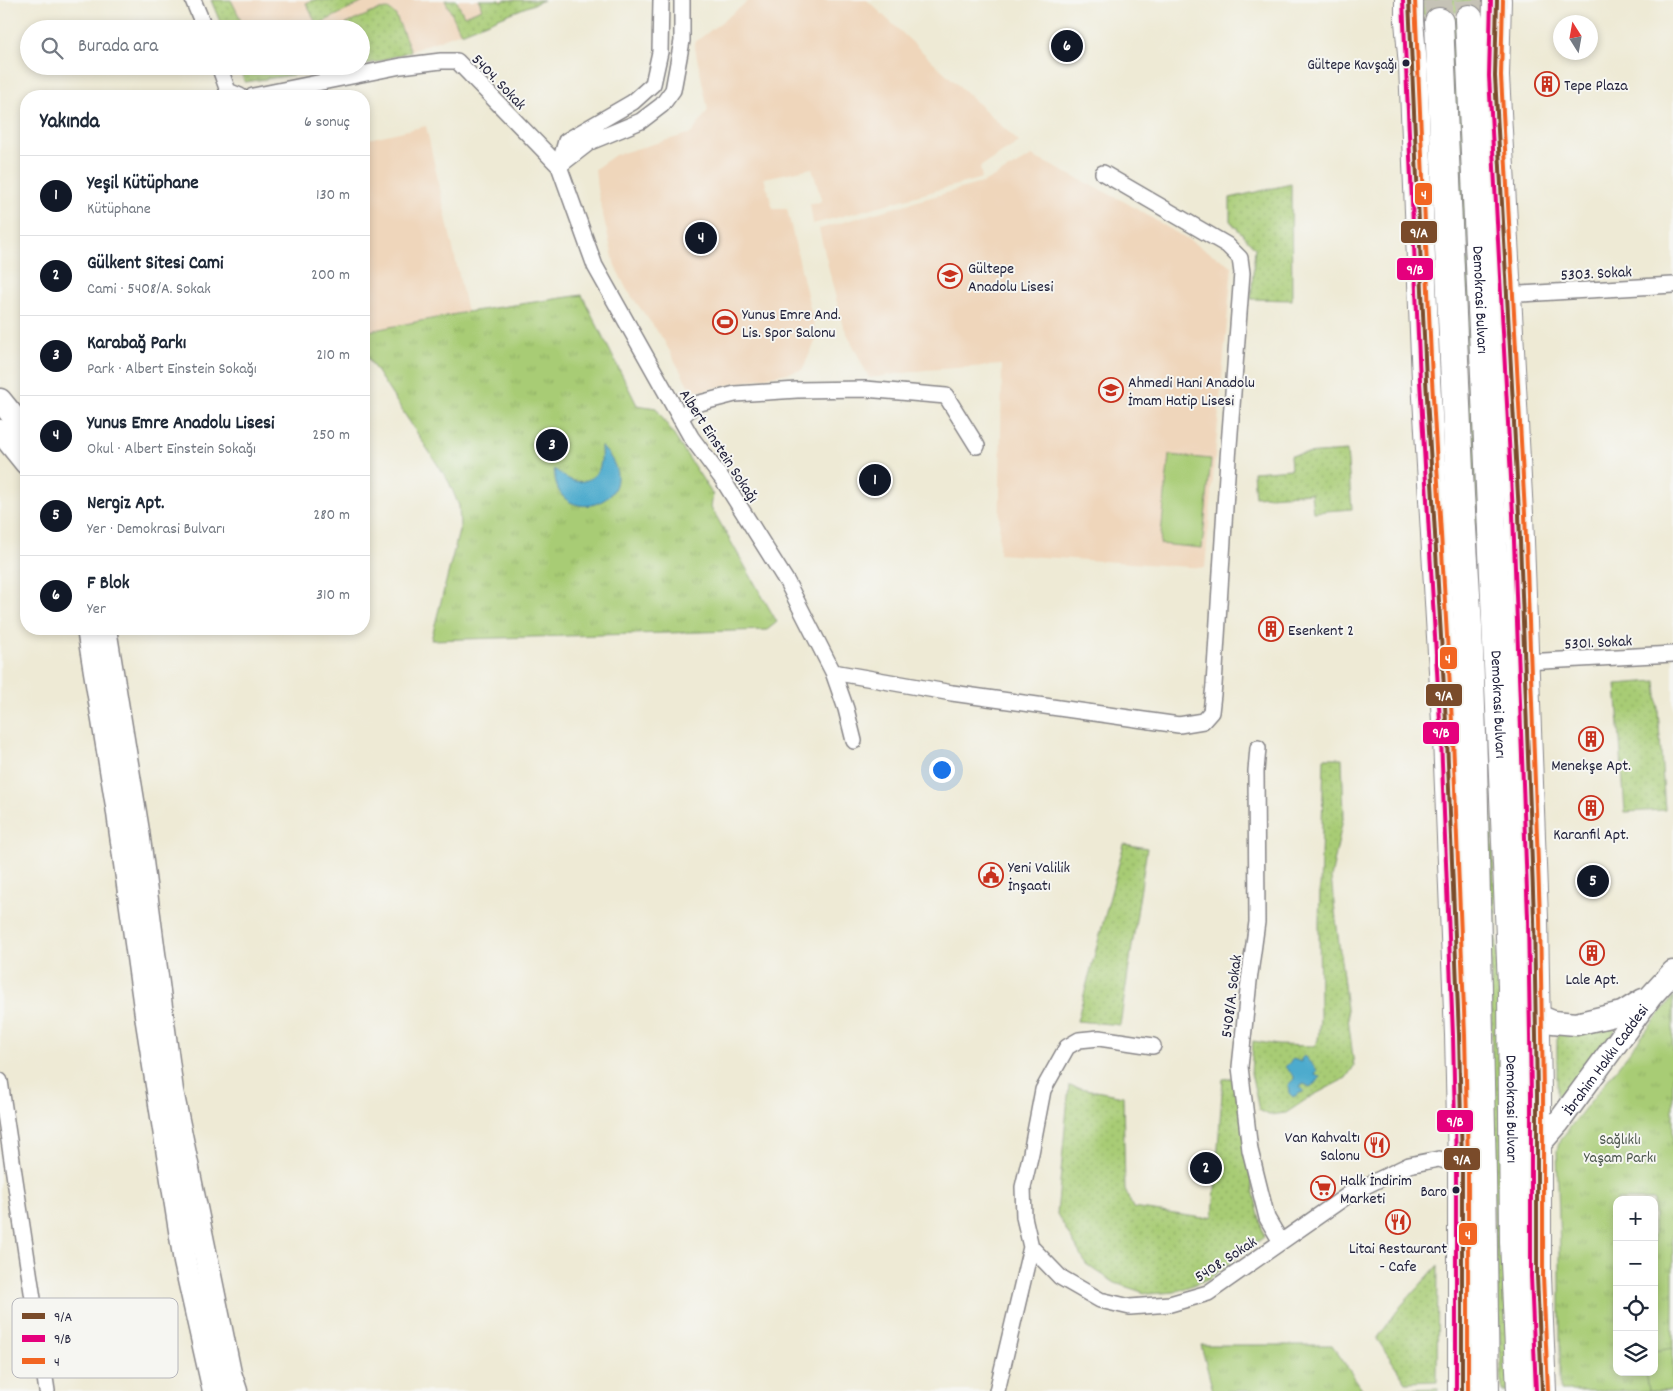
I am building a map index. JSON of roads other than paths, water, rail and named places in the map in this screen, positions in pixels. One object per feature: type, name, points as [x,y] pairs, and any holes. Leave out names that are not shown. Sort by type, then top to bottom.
[{"type":"highway","points":[[1496,3],[1495,76],[1519,514],[1534,918],[1537,1276],[1542,1391]]},
{"type":"highway","points":[[1410,5],[1429,435],[1447,740],[1459,1035],[1462,1166],[1462,1391]]},
{"type":"highway","name":"Demokrasi Bulvarı","points":[[1469,19],[1508,873],[1512,986],[1514,1241],[1521,1391]]},
{"type":"highway","name":"Demokrasi Bulvarı","points":[[1439,22],[1472,733],[1485,1391]]},
{"type":"street","points":[[193,0],[201,20]]},
{"type":"street","points":[[558,166],[566,141],[634,102],[652,84],[660,52],[661,0]]},
{"type":"street","points":[[558,166],[590,142],[641,121],[662,105],[672,90],[682,41],[682,0]]},
{"type":"street","name":"5404. Sokak","points":[[370,72],[401,66],[457,61],[558,166]]},
{"type":"street","points":[[222,75],[228,90]]},
{"type":"street","name":"5404. Sokak","points":[[283,90],[357,75]]},
{"type":"street","name":"Albert Einstein Sokağı","points":[[558,166],[596,266],[691,437],[723,480],[787,582],[833,672],[846,709],[854,741]]},
{"type":"street","points":[[833,672],[952,693],[1179,725],[1204,721],[1211,712],[1242,273],[1240,258],[1227,244],[1103,173]]},
{"type":"street","name":"5303. Sokak","points":[[1521,294],[1673,285]]},
{"type":"street","points":[[680,418],[696,404],[735,394],[797,390],[865,389],[946,396],[977,446]]},
{"type":"street","points":[[0,400],[20,425]]},
{"type":"street","points":[[0,431],[20,455]]},
{"type":"street","points":[[89,635],[117,806],[146,1022],[184,1262],[214,1391]]},
{"type":"street","points":[[106,635],[138,831],[172,1091],[230,1373],[236,1391]]},
{"type":"street","name":"5301. Sokak","points":[[1525,662],[1673,654]]},
{"type":"street","name":"5408/A. Sokak","points":[[1258,748],[1256,771],[1257,922],[1240,1067],[1250,1150],[1267,1218],[1281,1242]]},
{"type":"street","name":"İbrahim Hakkı Caddesi","points":[[1537,1147],[1558,1123],[1651,996],[1673,972]]},
{"type":"street","points":[[1536,1015],[1553,1022],[1582,1023],[1622,1013],[1651,996]]},
{"type":"street","points":[[997,1391],[1031,1247],[1024,1217],[1023,1187],[1032,1153],[1043,1090],[1068,1046],[1079,1040],[1099,1038],[1153,1046]]},
{"type":"street","points":[[0,1081],[33,1298]]},
{"type":"street","name":"5408. Sokak","points":[[1031,1247],[1060,1276],[1100,1300],[1130,1307],[1170,1304],[1208,1293],[1351,1193],[1409,1165],[1439,1158],[1462,1166]]},
{"type":"street","points":[[45,1378],[47,1391]]},
{"type":"water","points":[[601,446],[614,463],[617,478],[613,491],[604,500],[592,505],[579,505],[567,500],[557,487],[554,469],[575,481],[580,482],[589,479],[596,474],[600,466]]},
{"type":"water","points":[[1304,1056],[1317,1070],[1315,1075],[1320,1076],[1317,1082],[1310,1087],[1304,1084],[1300,1086],[1304,1091],[1293,1097],[1289,1093],[1288,1085],[1294,1079],[1294,1076],[1285,1067],[1293,1059],[1301,1062]]},
{"type":"tunnel","points":[[1438,0],[1439,22]]},
{"type":"tunnel","points":[[1468,0],[1469,19]]},
{"type":"place","name":"F Blok","points":[[1067,46]]},
{"type":"place","name":"Gültepe Kavşağı","points":[[1406,63]]},
{"type":"place","name":"Tepe Plaza","points":[[1547,84]]},
{"type":"place","name":"Yunus Emre Anadolu Lisesi","points":[[701,238]]},
{"type":"place","name":"Gültepe Anadolu Lisesi","points":[[950,276]]},
{"type":"place","name":"Yunus Emre And. Lis. Spor Salonu","points":[[725,322]]},
{"type":"place","name":"Ahmedi Hani Anadolu İmam Hatip Lisesi","points":[[1111,390]]},
{"type":"place","name":"Karabağ Parkı","points":[[552,445]]},
{"type":"place","name":"Yeşil Kütüphane","points":[[875,480]]},
{"type":"place","name":"Esenkent 2","points":[[1271,629]]},
{"type":"place","name":"Menekşe Apt.","points":[[1591,739]]},
{"type":"place","name":"Karanfil Apt.","points":[[1591,808]]},
{"type":"place","name":"Yeni Valilik İnşaatı","points":[[991,875]]},
{"type":"place","name":"Nergiz Apt.","points":[[1593,881]]},
{"type":"place","name":"Lale Apt.","points":[[1592,953]]},
{"type":"place","name":"Van Kahvaltı Salonu","points":[[1377,1145]]},
{"type":"place","name":"Gülkent Sitesi Cami","points":[[1206,1168]]},
{"type":"place","name":"Halk İndirim Marketi","points":[[1323,1188]]},
{"type":"place","name":"Baro","points":[[1456,1190]]},
{"type":"place","name":"Litai Restaurant - Cafe","points":[[1398,1222]]},
{"type":"park label","name":"Sağlıklı Yaşam Parkı","points":[[1620,1147]]}]
